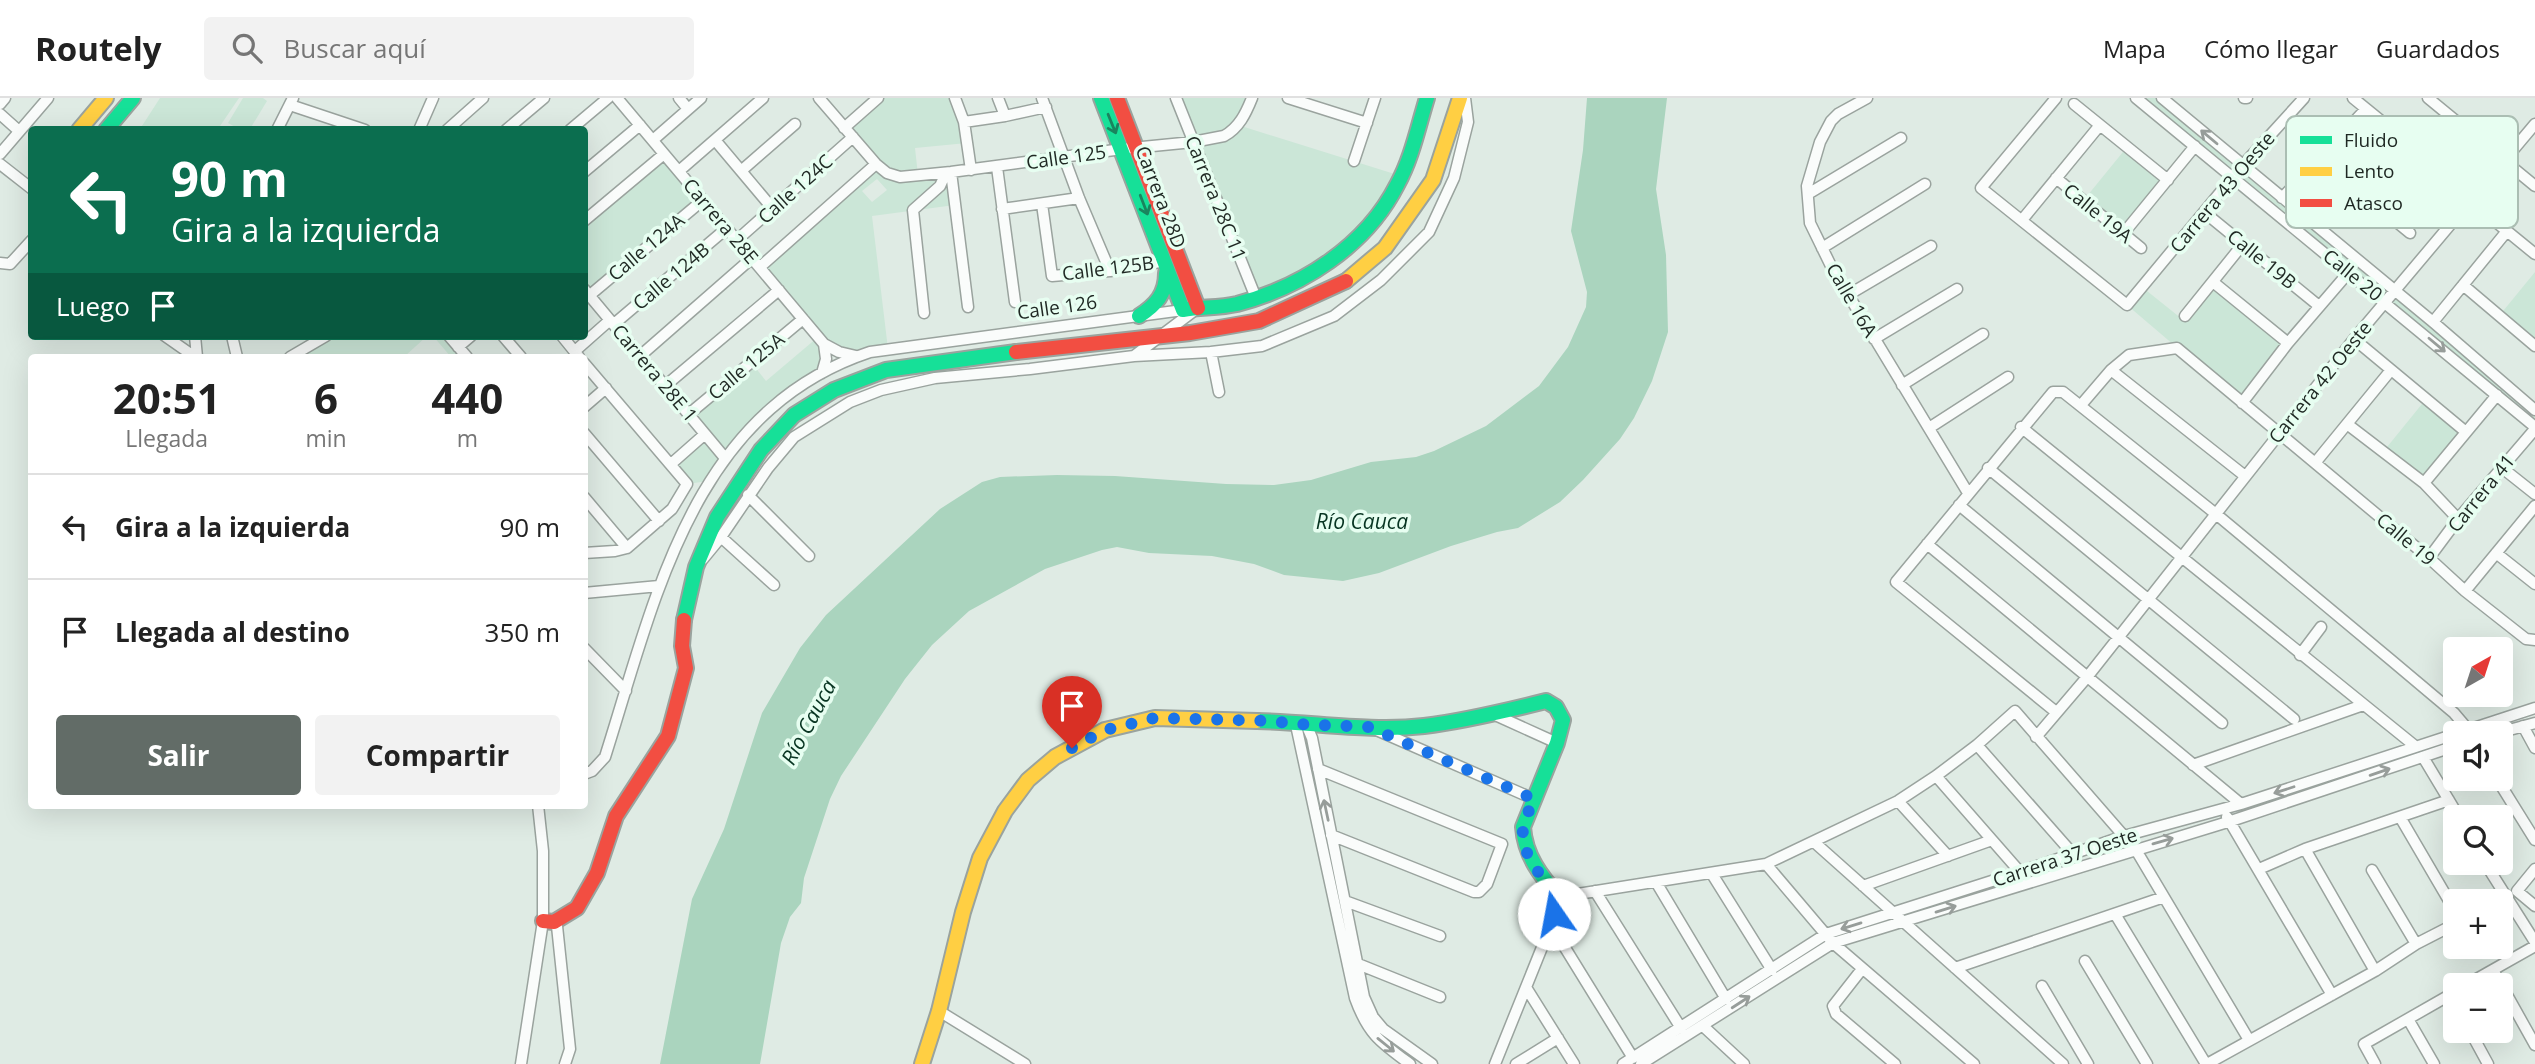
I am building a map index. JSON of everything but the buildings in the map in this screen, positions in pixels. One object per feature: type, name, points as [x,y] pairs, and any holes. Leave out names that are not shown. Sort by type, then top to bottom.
[{"type":"street","points":[[0,104],[5,98]]},
{"type":"street","points":[[0,155],[48,98]]},
{"type":"street","points":[[82,126],[106,98]]},
{"type":"street","points":[[109,126],[133,98]]},
{"type":"street","points":[[421,126],[433,98]]},
{"type":"street","points":[[453,126],[483,98]]},
{"type":"street","points":[[511,126],[544,98]]},
{"type":"street","points":[[575,126],[608,98]]},
{"type":"street","name":"Carrera 28E","points":[[617,98],[824,344],[839,352],[857,356]]},
{"type":"street","points":[[679,98],[688,109]]},
{"type":"street","points":[[653,140],[701,98]]},
{"type":"street","points":[[679,171],[762,98]]},
{"type":"street","points":[[760,267],[876,164],[819,98]]},
{"type":"street","points":[[844,128],[878,98]]},
{"type":"street","points":[[955,98],[964,122],[971,170]]},
{"type":"street","points":[[998,98],[1005,116]]},
{"type":"street","name":"Carrera 28D","points":[[1101,98],[1130,149],[1188,279],[1191,309]]},
{"type":"street","name":"Carrera 28D","points":[[1117,98],[1165,261],[1191,309]]},
{"type":"street","name":"Carrera 28C 11","points":[[1177,98],[1256,298]]},
{"type":"street","name":"Calle 125","points":[[876,164],[887,173],[900,177],[1193,142],[1231,132],[1244,117],[1252,98]]},
{"type":"street","points":[[1288,98],[1367,123]]},
{"type":"street","points":[[1354,161],[1376,98]]},
{"type":"street","name":"Calle 126","points":[[588,772],[606,757],[659,586],[676,547],[708,481],[756,421],[821,373],[857,356],[888,349],[1226,305],[1280,290],[1317,271],[1346,250],[1391,198],[1427,98]]},
{"type":"street","points":[[696,567],[794,437],[850,402],[881,390],[935,378],[1134,356],[1262,346],[1334,316],[1381,280],[1429,232],[1454,178],[1468,122],[1462,98]]},
{"type":"street","points":[[548,922],[567,916],[582,901],[597,873],[617,816],[668,736],[686,668],[682,646],[683,624],[696,567],[717,517],[738,482],[761,450],[794,415],[834,390],[886,370],[944,359],[1190,333],[1259,321],[1344,283],[1385,248],[1433,180],[1462,98]]},
{"type":"street","name":"Calle 16A","points":[[1867,98],[1855,101],[1831,121],[1820,142],[1807,186],[1810,223],[1848,295],[1968,493]]},
{"type":"street","points":[[2056,98],[1981,188],[2022,220],[2100,125]]},
{"type":"street","name":"Calle 20","points":[[2137,98],[2286,220]]},
{"type":"street","name":"Calle 20","points":[[2162,98],[2286,201]]},
{"type":"street","name":"Carrera 43 Oeste","points":[[2288,116],[2304,98]]},
{"type":"street","points":[[2353,98],[2375,116]]},
{"type":"street","points":[[2428,98],[2450,116]]},
{"type":"street","points":[[279,126],[292,102],[355,126]]},
{"type":"street","points":[[964,122],[1005,116],[1044,102],[1079,198],[1110,271]]},
{"type":"street","points":[[2074,104],[2168,180]]},
{"type":"street","points":[[2360,116],[2366,109]]},
{"type":"street","points":[[0,114],[19,131]]},
{"type":"street","name":"Carrera 43 Oeste","points":[[2022,220],[2127,305],[2243,165],[2286,118]]},
{"type":"street","points":[[1446,140],[1468,122]]},
{"type":"street","points":[[741,171],[795,124]]},
{"type":"street","name":"Carrera 42 Oeste","points":[[2518,144],[2535,124]]},
{"type":"street","points":[[588,169],[640,125]]},
{"type":"street","name":"Calle 124C","points":[[737,240],[853,138]]},
{"type":"street","points":[[1808,194],[1900,138]]},
{"type":"street","points":[[715,141],[773,209]]},
{"type":"street","points":[[2123,234],[2196,146]]},
{"type":"street","points":[[588,218],[664,154]]},
{"type":"street","points":[[0,163],[28,185]]},
{"type":"street","points":[[997,167],[1015,302]]},
{"type":"street","points":[[2518,172],[2535,186]]},
{"type":"street","points":[[924,313],[913,210],[940,186],[948,173]]},
{"type":"street","points":[[948,173],[968,307]]},
{"type":"street","name":"Calle 19A","points":[[2056,178],[2141,248]]},
{"type":"street","points":[[1822,248],[1925,184]]},
{"type":"street","points":[[2282,198],[2286,194]]},
{"type":"street","points":[[1002,209],[1079,198]]},
{"type":"street","name":"Calle 124A","points":[[588,291],[703,200]]},
{"type":"street","name":"Calle 125B","points":[[1042,204],[1052,276],[1110,271],[1165,261]]},
{"type":"street","name":"Calle 19B","points":[[2204,212],[2319,306]]},
{"type":"street","name":"Calle 124B","points":[[577,354],[727,228]]},
{"type":"street","name":"Calle 20","points":[[2295,228],[2535,428]]},
{"type":"street","name":"Calle 20","points":[[2319,228],[2535,410]]},
{"type":"street","points":[[2404,228],[2410,233]]},
{"type":"street","name":"Carrera 42 Oeste","points":[[2036,737],[2088,676],[2354,339],[2446,228]]},
{"type":"street","points":[[2503,228],[2535,254]]},
{"type":"street","points":[[2433,322],[2507,231]]},
{"type":"street","points":[[0,263],[10,264],[28,244]]},
{"type":"street","points":[[2185,316],[2244,244]]},
{"type":"street","points":[[1848,295],[1931,246]]},
{"type":"street","points":[[640,356],[752,258]]},
{"type":"street","points":[[1139,316],[1152,308],[1166,290],[1165,261]]},
{"type":"street","points":[[2242,403],[2288,343],[2349,272]]},
{"type":"street","points":[[1188,279],[1204,294],[1226,305]]},
{"type":"street","points":[[2213,282],[2288,343]]},
{"type":"street","points":[[2463,285],[2535,346]]},
{"type":"street","points":[[1874,338],[1957,289]]},
{"type":"street","points":[[666,386],[779,290]]},
{"type":"street","name":"Carrera 28E 1","points":[[588,293],[725,457]]},
{"type":"street","points":[[1134,356],[1165,334],[1191,309]]},
{"type":"street","name":"Calle 125A","points":[[689,414],[803,319]]},
{"type":"street","points":[[1902,385],[1983,334]]},
{"type":"street","points":[[2354,339],[2466,432]]},
{"type":"street","points":[[170,340],[191,354]]},
{"type":"street","points":[[295,354],[319,340]]},
{"type":"street","points":[[453,340],[464,354]]},
{"type":"street","points":[[458,346],[466,340]]},
{"type":"street","points":[[506,340],[518,354]]},
{"type":"street","points":[[565,340],[577,354]]},
{"type":"street","points":[[821,373],[826,359],[824,344]]},
{"type":"street","name":"Calle 19","points":[[2081,405],[2111,370],[2129,355],[2177,348],[2465,591],[2526,639],[2535,640]]},
{"type":"street","points":[[1211,352],[1219,392]]},
{"type":"street","points":[[588,368],[687,484]]},
{"type":"street","points":[[2111,370],[2245,476]]},
{"type":"street","points":[[2315,463],[2391,370]]},
{"type":"street","points":[[1928,428],[2008,377]]},
{"type":"street","points":[[588,404],[606,388]]},
{"type":"street","points":[[2056,712],[1896,582],[2021,427],[2053,392],[2063,392],[2216,514],[2391,660],[2459,721]]},
{"type":"street","points":[[2424,483],[2497,395]]},
{"type":"street","points":[[2347,424],[2424,483],[2458,519]]},
{"type":"street","points":[[2021,427],[2415,746]]},
{"type":"street","name":"Carrera 41","points":[[2429,558],[2458,519],[2535,428]]},
{"type":"street","points":[[671,464],[705,434]]},
{"type":"street","points":[[588,438],[659,521]]},
{"type":"street","points":[[2501,467],[2535,494]]},
{"type":"street","points":[[1988,468],[2294,719]]},
{"type":"street","points":[[687,484],[708,481]]},
{"type":"street","points":[[588,553],[627,548],[672,509],[687,484]]},
{"type":"street","points":[[748,495],[809,556]]},
{"type":"street","points":[[588,502],[627,548]]},
{"type":"street","points":[[1959,505],[2222,723]]},
{"type":"street","points":[[2465,591],[2535,506]]},
{"type":"street","points":[[721,537],[774,585]]},
{"type":"street","points":[[1927,544],[2241,804]]},
{"type":"street","points":[[2496,553],[2535,584]]},
{"type":"street","points":[[588,593],[659,586]]},
{"type":"street","points":[[2300,654],[2321,627]]},
{"type":"street","points":[[588,652],[626,691]]},
{"type":"street","points":[[922,1064],[980,858],[1005,811],[1028,780],[1055,757],[1105,730],[1155,718],[1369,727],[1423,726],[1493,715],[1546,701],[1556,707],[1563,720],[1557,743],[1523,827],[1522,842],[1544,880],[1559,897]]},
{"type":"street","points":[[2193,765],[2363,705]]},
{"type":"street","name":"Carrera 37 Oeste","points":[[2498,721],[2535,708]]},
{"type":"street","points":[[1559,897],[1766,864],[1898,801],[1977,745],[2015,711],[2136,850],[2249,1040]]},
{"type":"street","points":[[1493,715],[1557,743]]},
{"type":"street","points":[[2513,729],[2535,723]]},
{"type":"street","points":[[1301,724],[1318,769],[1364,998],[1373,1017],[1383,1029],[1432,1064]]},
{"type":"street","points":[[1301,724],[1355,998],[1364,1022],[1374,1036],[1410,1064]]},
{"type":"street","points":[[2523,726],[2535,748]]},
{"type":"street","points":[[1369,727],[1534,799]]},
{"type":"street","name":"Carrera 37 Oeste","points":[[1643,1061],[1681,1028],[1826,934],[2124,836],[2241,804],[2443,738]]},
{"type":"street","points":[[1977,745],[2073,854]]},
{"type":"street","name":"Carrera 37 Oeste","points":[[1623,1064],[1643,1061],[1833,943],[2231,821],[2443,750]]},
{"type":"street","points":[[2423,757],[2452,805]]},
{"type":"street","points":[[1318,769],[1502,844],[1487,884],[1479,892],[1474,892],[1331,835]]},
{"type":"street","points":[[1936,776],[2020,872]]},
{"type":"street","points":[[2505,791],[2534,836]]},
{"type":"street","points":[[2259,869],[2305,849],[2449,800]]},
{"type":"street","points":[[1898,801],[1948,856]]},
{"type":"street","points":[[521,1064],[548,922],[538,809]]},
{"type":"street","points":[[2220,809],[2231,821],[2332,995]]},
{"type":"street","points":[[2400,817],[2443,890]]},
{"type":"street","points":[[1863,886],[1992,840]]},
{"type":"street","points":[[1814,842],[2063,1064]]},
{"type":"street","points":[[2305,849],[2375,971]]},
{"type":"street","points":[[1766,864],[1833,943],[1974,1064]]},
{"type":"street","points":[[2535,869],[2517,891],[2535,906]]},
{"type":"street","points":[[2372,870],[2416,944]]},
{"type":"street","points":[[1712,874],[1772,970]]},
{"type":"street","points":[[1656,882],[1726,999]]},
{"type":"street","points":[[1595,891],[1681,1028]]},
{"type":"street","points":[[1495,1064],[1527,989],[1559,897]]},
{"type":"street","points":[[1955,968],[2164,897]]},
{"type":"street","points":[[1345,901],[1440,936]]},
{"type":"street","points":[[2488,973],[2535,944],[2513,909]]},
{"type":"street","points":[[2115,914],[2207,1064],[2443,930]]},
{"type":"street","points":[[548,922],[556,926],[570,1049],[565,1064]]},
{"type":"street","points":[[1551,925],[1643,1061]]},
{"type":"street","points":[[2085,961],[2147,1064]]},
{"type":"street","points":[[1358,964],[1440,997]]},
{"type":"street","points":[[1862,968],[1833,1006],[1836,1014],[1895,1064]]},
{"type":"street","points":[[2493,970],[2535,1045]]},
{"type":"street","points":[[2042,986],[2088,1064]]},
{"type":"street","points":[[1527,989],[1574,1064]]},
{"type":"street","points":[[2375,1064],[2364,1044],[2443,1002]]},
{"type":"street","points":[[939,1011],[1025,1064]]},
{"type":"street","points":[[2408,1019],[2434,1064]]},
{"type":"street","points":[[1703,1026],[1738,1062]]},
{"type":"street","points":[[1516,1064],[1558,1038]]},
{"type":"street","points":[[2477,1043],[2488,1064]]},
{"type":"shaded area","points":[[160,98],[239,98],[220,126],[142,126]]},
{"type":"shaded area","points":[[243,98],[263,98],[267,101],[252,126],[234,126],[228,123]]},
{"type":"shaded area","points":[[878,98],[955,98],[967,143],[915,148],[918,175],[951,172],[955,205],[872,216],[888,349],[857,356],[831,349],[825,366],[756,421],[708,481],[687,484],[671,464],[705,434],[689,414],[751,362],[766,381],[818,337],[760,267],[876,164],[844,128]],"holes":[[[877,179],[887,190],[872,202],[862,191]]]},
{"type":"shaded area","points":[[1176,98],[1252,98],[1238,125],[1401,176],[1346,250],[1256,298]]},
{"type":"shaded area","points":[[2137,98],[2162,98],[2286,202],[2286,221]]},
{"type":"shaded area","points":[[2127,147],[2168,180],[2123,234],[2083,201]]},
{"type":"shaded area","points":[[664,154],[703,200],[590,295],[588,218]]},
{"type":"shaded area","points":[[2294,228],[2317,228],[2535,410],[2535,427]]},
{"type":"shaded area","points":[[2535,272],[2535,346],[2499,316]]},
{"type":"shaded area","points":[[2213,282],[2288,343],[2242,403],[2127,305],[2142,287],[2182,319]]},
{"type":"shaded area","points":[[319,340],[423,340],[407,354],[295,354]]},
{"type":"shaded area","points":[[436,340],[452,340],[463,354],[448,354]]},
{"type":"shaded area","points":[[2426,399],[2466,432],[2424,483],[2383,452]]},
{"type":"water","name":"Río Cauca","points":[[1587,98],[1667,98],[1656,189],[1666,255],[1668,332],[1652,381],[1634,418],[1620,439],[1583,480],[1560,502],[1518,528],[1451,546],[1379,573],[1343,581],[1284,575],[1254,564],[1212,556],[1149,553],[1117,547],[1045,569],[969,611],[932,645],[905,679],[841,776],[830,799],[804,878],[801,903],[790,917],[781,943],[760,1064],[660,1064],[692,899],[724,829],[762,713],[800,648],[826,615],[940,509],[982,482],[1000,477],[1057,475],[1274,485],[1311,480],[1371,462],[1416,457],[1486,426],[1539,386],[1568,347],[1586,307],[1587,292],[1571,231],[1583,150]]},
{"type":"traffic: fast","points":[[109,126],[133,98]]},
{"type":"traffic: fast","points":[[1101,98],[1183,310],[1237,304],[1261,297],[1308,275],[1350,245],[1384,207],[1397,185],[1411,153],[1427,98]]},
{"type":"traffic: fast","points":[[1139,316],[1159,298],[1166,273]]},
{"type":"traffic: fast","points":[[684,620],[696,567],[717,517],[761,450],[794,415],[834,390],[886,370],[1016,352]]},
{"type":"traffic: fast","points":[[1257,721],[1403,728],[1455,721],[1546,701],[1556,707],[1563,720],[1557,743],[1523,827],[1531,856],[1540,873],[1559,897]]},
{"type":"traffic: slow","points":[[82,126],[106,98]]},
{"type":"traffic: slow","points":[[1346,281],[1385,248],[1433,180],[1460,98]]},
{"type":"traffic: slow","points":[[922,1064],[980,858],[1005,811],[1028,780],[1055,757],[1105,730],[1155,718],[1257,721]]},
{"type":"traffic: jam","points":[[1117,98],[1198,308]]},
{"type":"traffic: jam","points":[[1016,352],[1190,333],[1259,321],[1346,281]]},
{"type":"traffic: jam","points":[[543,921],[554,922],[577,908],[597,873],[616,816],[668,736],[686,668],[682,646],[684,620]]},
{"type":"route","points":[[1072,748],[1105,730],[1155,718],[1369,727],[1534,799],[1523,827],[1522,842],[1544,880],[1559,897],[1554,914]]}]
